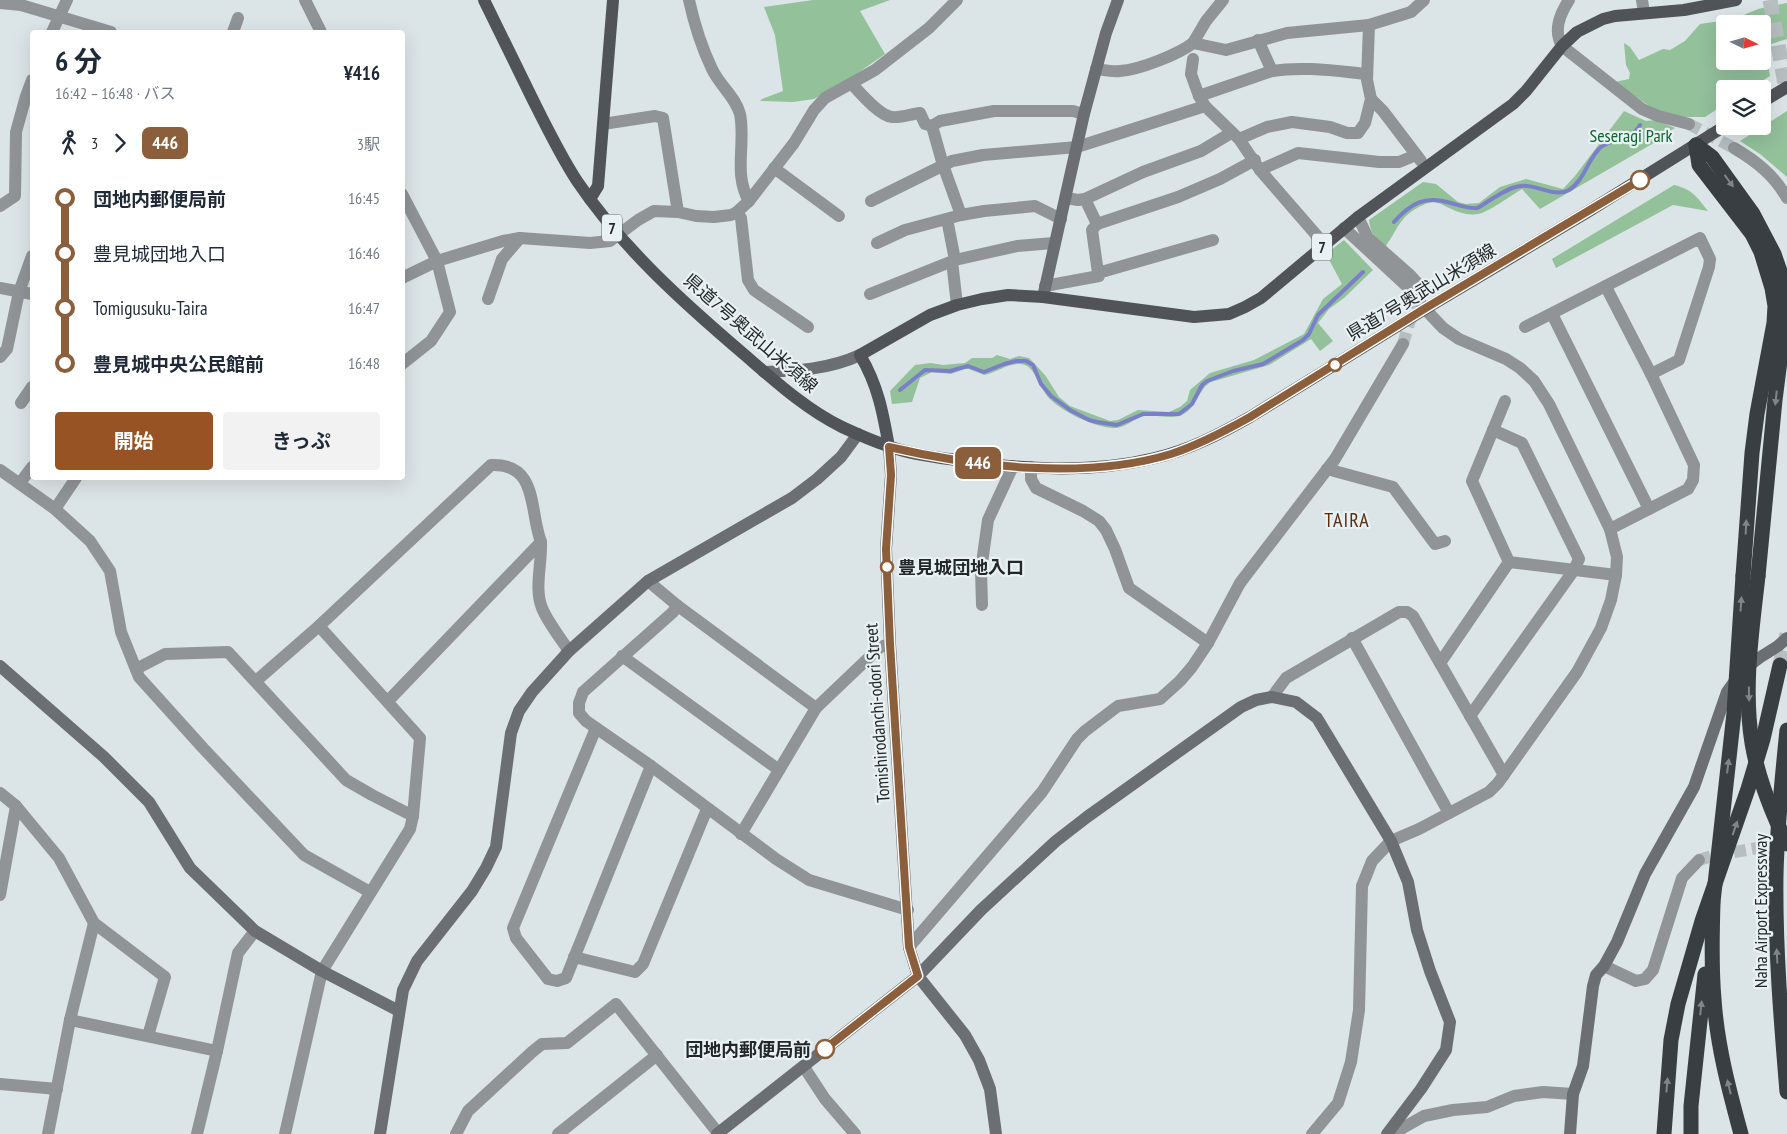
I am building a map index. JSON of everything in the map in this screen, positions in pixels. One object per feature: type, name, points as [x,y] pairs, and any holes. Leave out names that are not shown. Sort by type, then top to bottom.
[{"type":"highway","points":[[1696,145],[1699,165],[1752,234],[1761,252],[1772,288],[1775,306],[1774,323],[1757,414],[1752,453],[1749,713],[1752,742],[1763,788],[1787,844]]},
{"type":"highway","points":[[1691,1134],[1691,1106],[1696,1056],[1751,576]]},
{"type":"highway","points":[[1664,1134],[1670,1049],[1678,1004],[1702,921],[1748,789],[1780,665]]},
{"type":"highway","name":"Naha Airport Expressway","points":[[1787,730],[1776,872],[1776,932],[1787,1092]]},
{"type":"highway","points":[[1713,902],[1712,973],[1718,1034],[1741,1134]]},
{"type":"main road","name":"県道7号奥武山米須線","points":[[484,0],[560,153],[577,181],[618,235],[686,302],[764,372],[818,412],[858,434],[889,447],[941,458],[1013,466],[1083,468],[1108,466],[1155,458],[1184,450],[1221,433],[1716,132]]},
{"type":"main road","name":"7","points":[[590,198],[598,186],[613,0]]},
{"type":"main road","name":"7","points":[[860,355],[930,315],[957,305],[1008,295],[1044,291],[1194,317],[1229,314],[1261,298],[1358,217],[1426,166],[1499,116],[1526,91],[1562,46],[1577,32],[1604,19],[1615,16],[1684,10],[1736,0]]},
{"type":"main road","points":[[1771,97],[1787,87]]},
{"type":"main road","points":[[860,355],[876,385],[889,447]]},
{"type":"street","points":[[53,30],[67,0]]},
{"type":"street","points":[[305,0],[320,30]]},
{"type":"street","points":[[689,0],[712,70],[732,95],[740,114],[740,165],[743,191],[749,201]]},
{"type":"street","points":[[405,278],[437,261],[503,241],[520,238],[590,243],[610,241],[638,220],[654,212],[678,212],[714,217],[731,215],[737,212],[749,201],[794,143],[814,110],[825,98],[875,70],[929,28],[957,0]]},
{"type":"street","points":[[1118,0],[1106,33],[1084,114],[1044,291],[1099,276],[1092,230],[1097,224],[1178,197],[1258,165],[1298,153],[1379,162],[1399,162],[1416,155]]},
{"type":"street","points":[[1096,69],[1120,71],[1132,69],[1183,50],[1194,43],[1206,21],[1223,0]]},
{"type":"street","points":[[1194,43],[1226,50],[1287,33],[1369,25],[1410,12],[1424,0]]},
{"type":"street","points":[[1569,0],[1558,26],[1558,38],[1562,46],[1642,109],[1658,116],[1689,124]]},
{"type":"street","points":[[1642,0],[1644,13]]},
{"type":"street","points":[[0,4],[21,5],[104,30]]},
{"type":"street","points":[[233,30],[238,18]]},
{"type":"street","points":[[1066,198],[1086,199],[1143,172],[1201,151],[1235,136],[1267,127],[1292,122],[1330,127],[1347,133],[1358,133],[1365,123],[1371,99],[1367,74],[1369,25]]},
{"type":"street","points":[[1258,40],[1272,71]]},
{"type":"street","points":[[1193,59],[1191,74],[1202,101],[1235,136],[1325,245]]},
{"type":"street","points":[[871,201],[952,161],[983,155],[1077,147],[1202,101],[1272,71],[1284,69],[1324,70],[1367,74]]},
{"type":"street","points":[[852,84],[886,115],[897,117],[920,113],[925,124],[932,126],[940,121],[994,111],[1073,111],[1084,114]]},
{"type":"street","points":[[0,206],[15,196],[16,132],[30,85]]},
{"type":"street","points":[[1371,99],[1383,111],[1426,166]]},
{"type":"street","points":[[603,124],[655,116],[663,118],[678,212]]},
{"type":"street","points":[[932,126],[961,216]]},
{"type":"street","points":[[1734,148],[1769,173],[1780,185],[1787,198]]},
{"type":"street","points":[[774,168],[839,216]]},
{"type":"street","points":[[1086,199],[1097,224]]},
{"type":"street","points":[[405,200],[437,261],[450,312],[431,341],[405,362]]},
{"type":"street","points":[[877,243],[905,230],[984,211],[1035,206],[1061,218]]},
{"type":"street","points":[[737,212],[741,218],[748,280],[754,290],[808,327]]},
{"type":"street","points":[[1358,217],[1368,238],[1420,286]]},
{"type":"street","points":[[947,219],[954,260],[957,305]]},
{"type":"street","points":[[1312,1134],[1338,1103],[1351,1062],[1359,1010],[1362,886],[1372,861],[1391,840],[1419,829],[1489,792],[1504,775],[1577,672],[1601,628],[1611,600],[1617,558],[1610,529],[1549,404],[1534,381],[1520,368],[1506,359],[1459,339],[1444,328],[1424,309],[1411,290],[1344,228]]},
{"type":"street","points":[[488,299],[502,259],[520,238]]},
{"type":"street","points":[[1525,327],[1700,238],[1710,259],[1709,268],[1679,360],[1650,374]]},
{"type":"street","points":[[1098,273],[1213,240]]},
{"type":"street","points":[[870,294],[954,260],[1017,246],[1054,243]]},
{"type":"street","points":[[0,357],[7,349],[19,292],[30,262]]},
{"type":"street","points":[[1606,287],[1694,465],[1693,480],[1688,489],[1610,529]]},
{"type":"street","points":[[0,288],[30,294]]},
{"type":"street","points":[[1552,314],[1648,509]]},
{"type":"street","points":[[909,947],[1042,792],[1077,739],[1085,731],[1118,706],[1160,699],[1192,668],[1208,643],[1240,583],[1335,459],[1403,344]]},
{"type":"street","points":[[764,372],[816,368],[845,362],[860,355]]},
{"type":"street","points":[[22,403],[30,390]]},
{"type":"street","points":[[1505,401],[1472,481],[1509,562]]},
{"type":"street","points":[[1470,716],[1574,570],[1579,559],[1522,443],[1493,430]]},
{"type":"street","points":[[380,1134],[404,990],[417,961],[472,891],[496,847],[511,734],[519,711],[532,692],[569,651],[648,581],[799,493],[841,457],[858,434]]},
{"type":"street","name":"Tomishirodanchi-odori Street","points":[[889,447],[891,475],[886,549],[890,644],[909,947],[918,976]]},
{"type":"street","points":[[256,681],[319,626],[491,465],[510,467],[527,481],[532,495],[536,529],[541,542],[542,555],[539,588],[542,608],[569,651]]},
{"type":"street","points":[[982,604],[981,570],[988,520],[1002,486],[1013,466]]},
{"type":"street","points":[[1031,467],[1031,479],[1036,488],[1082,510],[1099,521],[1106,530],[1115,549],[1129,588],[1208,643]]},
{"type":"street","points":[[1327,469],[1393,487],[1435,544],[1445,541]]},
{"type":"street","points":[[0,470],[55,509],[90,540],[110,571],[122,632],[139,677],[304,855],[370,892]]},
{"type":"street","points":[[20,483],[30,470]]},
{"type":"street","points":[[55,509],[75,480]]},
{"type":"street","points":[[388,701],[541,542]]},
{"type":"street","points":[[1509,562],[1616,575]]},
{"type":"street","points":[[1440,663],[1509,562]]},
{"type":"street","points":[[648,581],[678,606],[816,708]]},
{"type":"street","points":[[678,606],[672,614],[583,692],[579,713],[586,722],[651,766],[741,834],[809,880],[908,910]]},
{"type":"street","points":[[1272,697],[1286,678],[1399,612],[1407,612],[1413,616],[1504,775]]},
{"type":"street","points":[[285,1134],[322,971],[410,828],[414,816],[420,738],[319,626]]},
{"type":"street","points":[[1352,638],[1449,813]]},
{"type":"street","points":[[1570,1134],[1573,1094],[1583,1066],[1592,986],[1596,975],[1604,966],[1617,942],[1645,874],[1694,786],[1727,692],[1742,671],[1787,638]]},
{"type":"street","points":[[741,834],[816,708],[880,647],[890,644]]},
{"type":"street","points":[[136,669],[165,654],[228,652],[346,780],[414,816]]},
{"type":"street","points":[[622,656],[779,770]]},
{"type":"street","points":[[0,666],[104,757],[149,802],[190,868],[254,931],[322,971],[400,1011]]},
{"type":"street","points":[[456,1134],[468,1110],[532,1052],[542,1044],[567,1044],[616,1004],[717,1134],[918,976],[981,910],[1056,841],[1241,706],[1256,700],[1272,697],[1296,702],[1317,718],[1391,840],[1408,882],[1417,930],[1450,1022],[1446,1050],[1387,1134]]},
{"type":"street","points":[[596,728],[513,928],[516,938],[548,979],[557,981],[566,978],[651,766]]},
{"type":"street","points":[[0,794],[16,806],[59,858],[94,922],[165,977],[148,1036]]},
{"type":"street","points":[[0,895],[16,806]]},
{"type":"street","points":[[574,957],[635,972],[643,964],[707,809]]},
{"type":"street","points":[[1604,966],[1636,981],[1645,979],[1653,970],[1682,878],[1699,860]]},
{"type":"street","points":[[48,1134],[70,1020],[94,922]]},
{"type":"street","points":[[197,1134],[218,1051],[238,953],[254,931]]},
{"type":"street","points":[[918,976],[965,1035],[979,1060],[990,1089],[996,1134]]},
{"type":"street","points":[[70,1020],[218,1051]]},
{"type":"street","points":[[558,1134],[657,1055]]},
{"type":"street","points":[[804,1067],[825,1099],[855,1134]]},
{"type":"street","points":[[0,1084],[57,1089]]},
{"type":"street","points":[[1392,1134],[1424,1116],[1453,1110],[1487,1107],[1514,1096],[1543,1092],[1573,1094]]},
{"type":"green space","points":[[813,0],[890,0],[860,11],[885,54],[852,77],[814,99],[793,102],[760,101],[783,91],[775,35],[764,7]]},
{"type":"green space","points":[[1787,3],[1787,39],[1771,44],[1771,15],[1744,15],[1758,9]]},
{"type":"green space","points":[[1716,22],[1716,70],[1769,70],[1770,76],[1764,80],[1716,80],[1716,110],[1705,117],[1684,117],[1655,110],[1615,82],[1629,79],[1630,73],[1626,65],[1624,43],[1630,47],[1639,60],[1663,49],[1670,50],[1685,41],[1700,24]]},
{"type":"green space","name":"Seseragi Park","points":[[1624,111],[1646,121],[1656,120],[1675,128],[1658,138],[1659,140],[1540,209],[1522,189],[1478,214],[1463,213],[1436,202],[1425,204],[1404,218],[1385,247],[1372,232],[1369,220],[1423,182],[1436,184],[1458,202],[1466,204],[1479,203],[1500,187],[1526,179],[1563,189]]},
{"type":"green space","points":[[1787,111],[1787,177],[1760,154],[1740,141],[1749,135],[1771,135],[1771,121]]},
{"type":"green space","points":[[1674,185],[1690,191],[1708,211],[1673,205],[1556,268],[1552,259]]},
{"type":"green space","points":[[1344,240],[1373,270],[1344,298],[1329,309],[1318,323],[1333,341],[1320,351],[1311,339],[1269,365],[1211,382],[1203,389],[1191,408],[1182,415],[1173,417],[1144,416],[1116,428],[1099,426],[1061,408],[1048,397],[1030,368],[1021,364],[1010,365],[984,375],[969,369],[951,374],[932,372],[920,378],[912,402],[892,404],[890,391],[915,365],[965,363],[972,358],[992,358],[997,355],[1010,359],[1019,356],[1029,358],[1045,375],[1059,397],[1070,406],[1110,421],[1118,420],[1138,410],[1169,412],[1187,401],[1190,390],[1210,373],[1254,360],[1304,334],[1323,299],[1342,284],[1326,254]]},
{"type":"waterway","points":[[1394,222],[1406,210],[1426,200],[1477,208],[1503,192],[1521,186],[1552,192],[1564,192],[1579,181],[1601,147],[1626,138],[1640,125]]},
{"type":"waterway","points":[[900,390],[925,370],[950,371],[968,366],[984,372],[1004,364],[1026,361],[1033,365],[1041,384],[1051,396],[1070,410],[1089,420],[1117,425],[1143,414],[1179,414],[1192,404],[1202,385],[1207,381],[1233,371],[1263,364],[1303,340],[1309,334],[1318,315],[1363,272]]},
{"type":"tunnel","points":[[1770,0],[1787,95]]},
{"type":"tunnel","points":[[1689,124],[1734,148]]},
{"type":"tunnel","points":[[1403,344],[1419,289]]},
{"type":"tunnel","points":[[1780,665],[1787,634]]},
{"type":"tunnel","points":[[1699,860],[1785,843]]},
{"type":"bus line","name":"446","points":[[825,1049],[918,976],[909,947],[890,644],[886,549],[891,475],[889,447],[941,458],[978,463],[1052,468],[1083,468],[1131,463],[1184,450],[1250,417],[1424,309],[1640,180]]},
{"type":"place","name":"豊見城団地入口","points":[[887,567]]},
{"type":"place","name":"団地内郵便局前","points":[[825,1049]]},
{"type":"district","name":"TAIRA","points":[[1347,520]]}]
